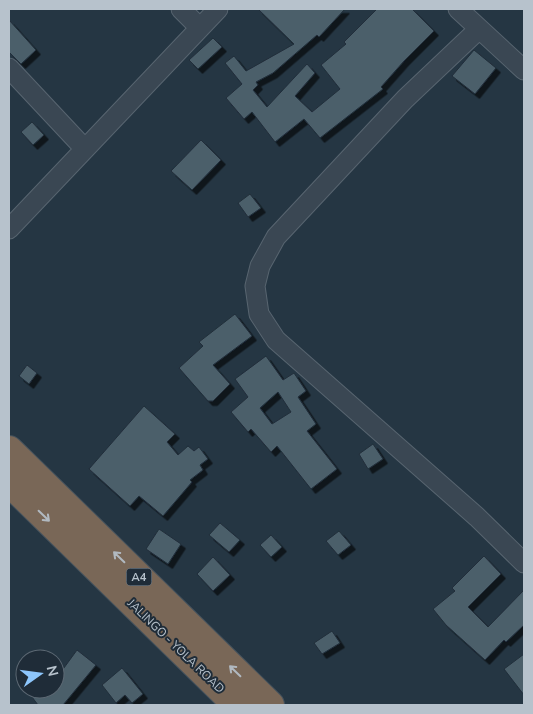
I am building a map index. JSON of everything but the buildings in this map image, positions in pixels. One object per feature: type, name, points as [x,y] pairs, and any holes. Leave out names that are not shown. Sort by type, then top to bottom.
[{"type":"highway","name":"A4","points":[[9,450],[270,705]]},
{"type":"highway","name":"JALINGO - YOLA ROAD","points":[[9,482],[237,705]]},
{"type":"street","points":[[181,9],[199,27]]},
{"type":"street","points":[[9,229],[218,9]]},
{"type":"street","points":[[458,9],[524,70]]},
{"type":"street","points":[[479,29],[405,99],[276,237],[260,266],[255,286],[259,314],[276,340],[478,517],[524,563]]},
{"type":"street","points":[[9,68],[84,148]]}]
